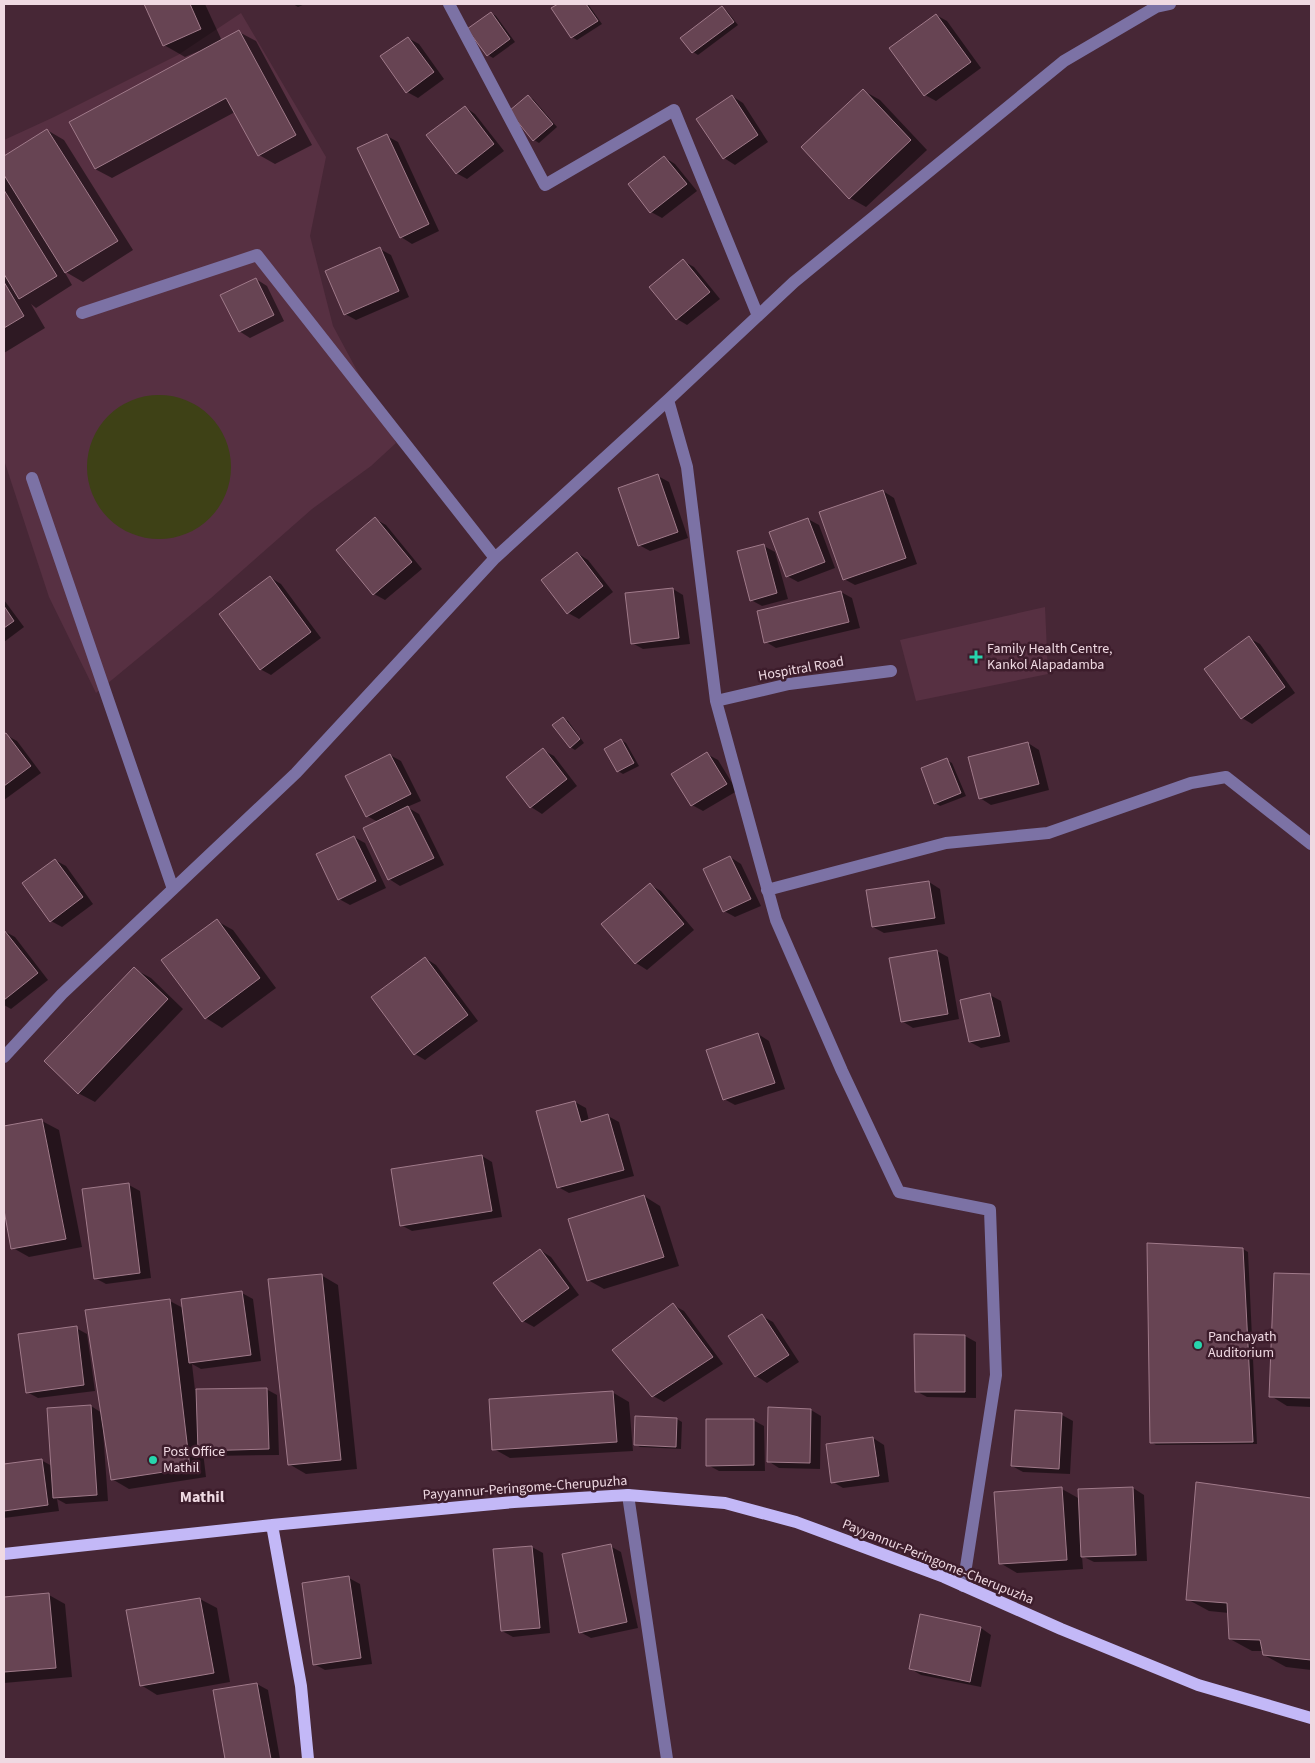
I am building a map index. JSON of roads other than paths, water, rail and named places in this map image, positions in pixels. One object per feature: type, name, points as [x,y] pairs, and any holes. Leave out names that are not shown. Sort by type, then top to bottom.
[{"type":"main road","name":"Payyannur-Peringome-Cherupuzha","points":[[4,1554],[272,1525],[514,1502],[628,1496],[725,1503],[796,1522],[963,1586],[1061,1629],[1198,1685],[1311,1718]]},
{"type":"main road","points":[[272,1525],[301,1686],[308,1759]]},
{"type":"street","points":[[449,4],[545,185],[674,110],[758,316]]},
{"type":"street","points":[[4,1057],[62,994],[296,773],[495,558],[794,282],[1064,61],[1156,7],[1170,4]]},
{"type":"street","points":[[82,313],[257,255],[495,558]]},
{"type":"street","points":[[668,400],[687,467],[716,701],[776,920],[842,1071],[899,1192],[990,1210],[996,1375],[963,1586]]},
{"type":"street","points":[[32,478],[173,889]]},
{"type":"street","name":"Hospitral Road","points":[[716,701],[789,684],[891,671]]},
{"type":"street","points":[[767,890],[946,844],[1048,833],[1190,784],[1226,777],[1311,844]]},
{"type":"street","points":[[628,1496],[667,1759]]},
{"type":"place","name":"Family Health Centre, Kankol Alapadamba","points":[[976,657]]},
{"type":"place","name":"Panchayath Auditorium","points":[[1198,1345]]},
{"type":"place","name":"Post Office Mathil","points":[[153,1460]]},
{"type":"district","name":"Mathil","points":[[202,1497]]}]
